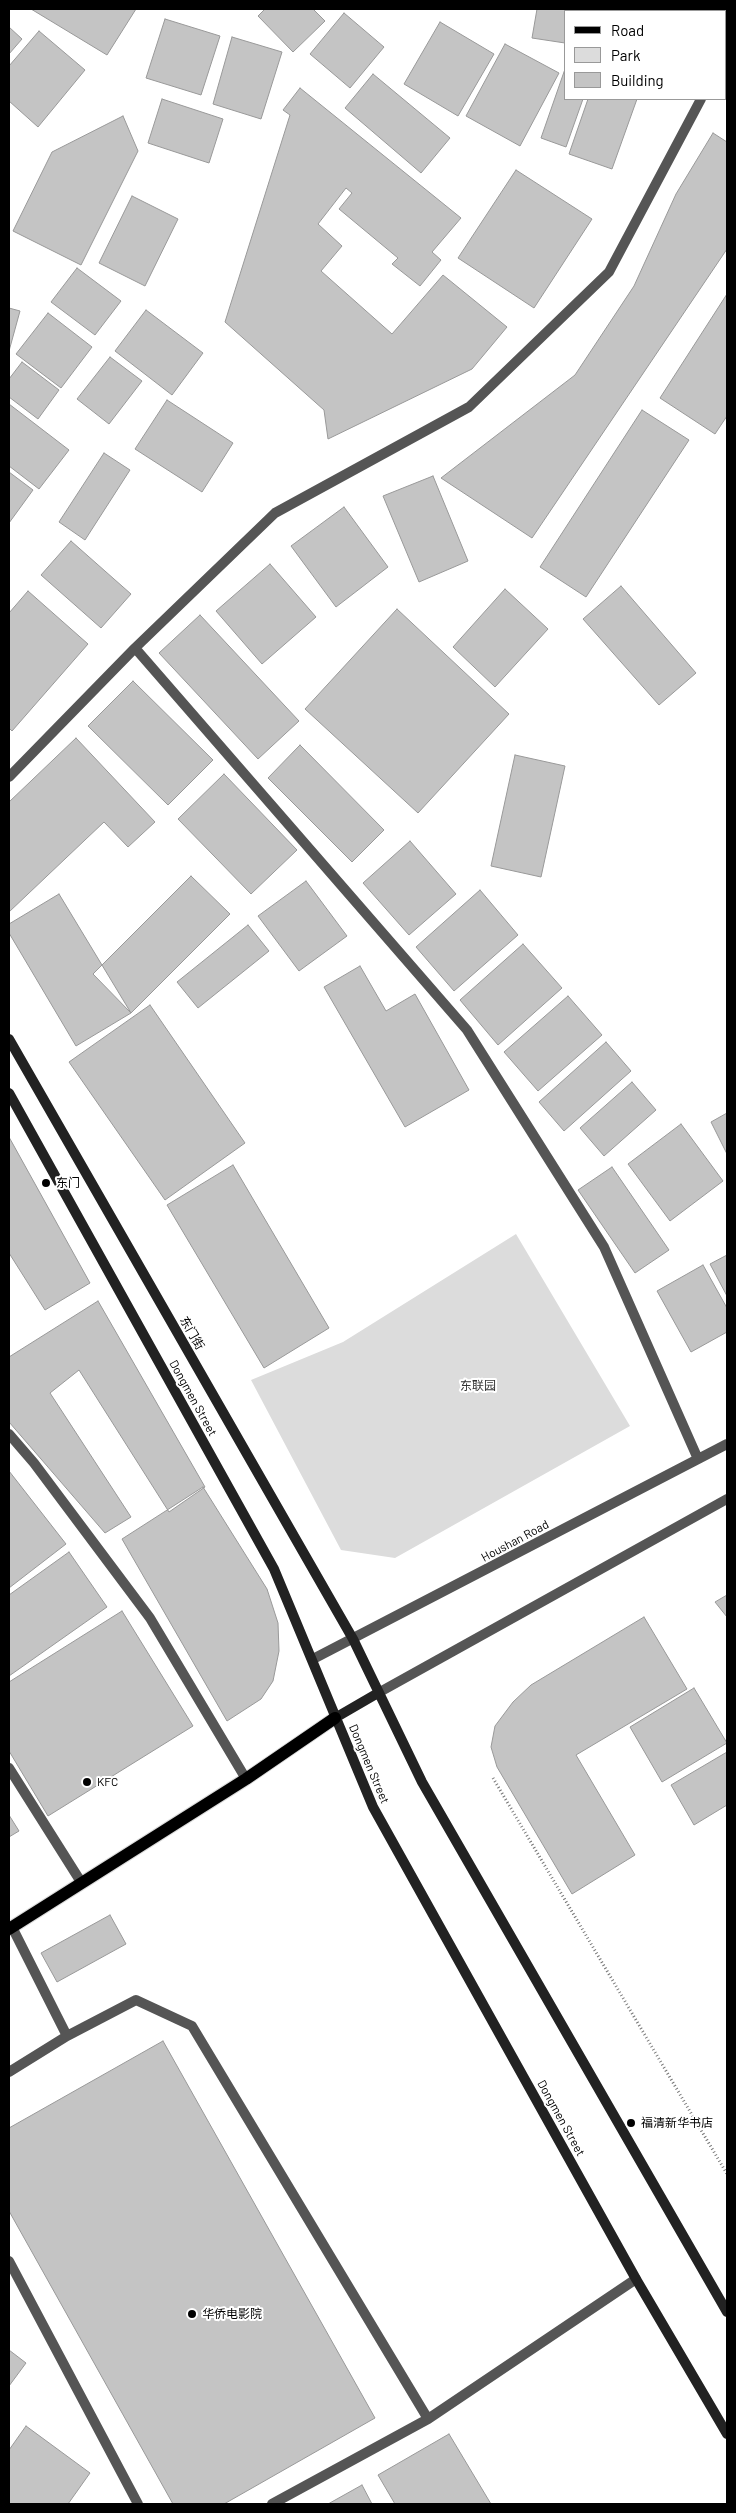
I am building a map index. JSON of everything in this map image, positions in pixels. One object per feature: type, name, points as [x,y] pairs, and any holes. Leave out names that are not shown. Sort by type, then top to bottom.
[{"type":"main road","points":[[10,1928],[80,1882],[246,1779],[336,1718]]},
{"type":"street","points":[[9,777],[135,648],[275,513],[469,407],[609,272],[700,100]]},
{"type":"street","points":[[135,648],[466,1030],[604,1247],[698,1459]]},
{"type":"street","name":"东门街","points":[[9,1039],[353,1639]]},
{"type":"street","name":"Dongmen Street","points":[[9,1093],[274,1569],[373,1807],[636,2279],[727,2434]]},
{"type":"street","points":[[9,1434],[34,1463],[150,1618],[246,1779]]},
{"type":"street","name":"Houshan Road","points":[[313,1659],[727,1444]]},
{"type":"street","points":[[336,1718],[727,1499]]},
{"type":"street","points":[[353,1639],[422,1782],[727,2312]]},
{"type":"street","points":[[9,1768],[80,1882]]},
{"type":"street","points":[[10,1928],[67,2036]]},
{"type":"street","points":[[9,2072],[67,2036],[136,2000],[192,2026],[428,2419]]},
{"type":"street","points":[[9,2261],[138,2504]]},
{"type":"street","points":[[272,2504],[428,2419],[636,2279]]},
{"type":"path","points":[[493,1778],[727,2174]]},
{"type":"green space","name":"东联园","points":[[516,1234],[630,1426],[395,1558],[341,1550],[251,1380],[343,1342]]},
{"type":"building","points":[[31,9],[136,9],[107,55]]},
{"type":"building","points":[[265,9],[313,9],[325,21],[293,52],[258,16]]},
{"type":"building","points":[[537,9],[582,9],[564,10],[564,43],[532,38]]},
{"type":"building","points":[[592,9],[644,9],[644,10]]},
{"type":"building","points":[[344,13],[384,47],[350,88],[310,54]]},
{"type":"building","points":[[165,19],[220,36],[201,95],[146,78]]},
{"type":"building","points":[[440,22],[494,54],[458,116],[404,84]]},
{"type":"building","points":[[9,27],[22,39],[9,54]]},
{"type":"building","points":[[39,31],[85,70],[38,127],[9,101],[9,66]]},
{"type":"building","points":[[232,37],[282,52],[261,119],[213,104]]},
{"type":"building","points":[[505,44],[559,73],[520,146],[466,116]]},
{"type":"building","points":[[564,72],[564,100],[583,100],[566,147],[541,138]]},
{"type":"building","points":[[373,74],[450,138],[421,173],[345,108]]},
{"type":"building","points":[[300,88],[461,218],[432,252],[441,260],[420,286],[392,264],[398,258],[339,209],[352,193],[346,188],[318,224],[342,246],[321,271],[392,334],[443,275],[507,327],[472,369],[328,439],[324,410],[225,322],[290,115],[283,110]]},
{"type":"building","points":[[162,99],[223,119],[209,163],[148,143]]},
{"type":"building","points":[[588,100],[637,100],[612,169],[569,154]]},
{"type":"building","points":[[123,116],[138,151],[81,265],[13,231],[52,152]]},
{"type":"building","points":[[713,133],[727,142],[727,249],[532,538],[441,478],[575,375],[634,286],[676,194]]},
{"type":"building","points":[[516,170],[592,219],[534,308],[458,258]]},
{"type":"building","points":[[132,196],[178,219],[145,286],[99,263]]},
{"type":"building","points":[[77,268],[121,301],[95,335],[51,302]]},
{"type":"building","points":[[727,294],[727,416],[715,434],[660,398]]},
{"type":"building","points":[[9,308],[20,311],[9,351]]},
{"type":"building","points":[[146,310],[203,353],[172,395],[115,351]]},
{"type":"building","points":[[48,313],[92,347],[61,388],[16,354]]},
{"type":"building","points":[[110,357],[142,381],[109,424],[77,399]]},
{"type":"building","points":[[22,362],[59,390],[38,419],[9,397],[9,379]]},
{"type":"building","points":[[167,400],[233,443],[202,492],[135,449]]},
{"type":"building","points":[[9,404],[69,450],[39,489],[9,466]]},
{"type":"building","points":[[642,410],[689,440],[586,597],[540,567]]},
{"type":"building","points":[[104,453],[130,470],[85,540],[59,522]]},
{"type":"building","points":[[9,472],[33,490],[9,523]]},
{"type":"building","points":[[433,476],[468,561],[419,582],[383,496]]},
{"type":"building","points":[[344,507],[388,567],[336,607],[291,546]]},
{"type":"building","points":[[71,541],[131,594],[101,628],[41,575]]},
{"type":"building","points":[[270,564],[316,617],[262,664],[216,611]]},
{"type":"building","points":[[621,586],[696,673],[659,705],[583,619]]},
{"type":"building","points":[[505,589],[548,629],[495,687],[453,647]]},
{"type":"building","points":[[28,591],[88,644],[12,731],[9,728],[9,613]]},
{"type":"building","points":[[397,609],[509,714],[418,813],[305,709]]},
{"type":"building","points":[[200,615],[299,721],[258,759],[159,653]]},
{"type":"building","points":[[133,681],[213,760],[168,805],[88,726]]},
{"type":"building","points":[[76,738],[155,822],[128,847],[104,822],[9,912],[9,802]]},
{"type":"building","points":[[300,745],[384,830],[352,862],[268,778]]},
{"type":"building","points":[[515,755],[565,766],[541,877],[491,866]]},
{"type":"building","points":[[224,774],[297,850],[251,894],[178,819]]},
{"type":"building","points":[[410,841],[456,894],[409,935],[363,883]]},
{"type":"building","points":[[191,876],[230,914],[131,1013],[93,974]]},
{"type":"building","points":[[306,881],[347,936],[299,971],[258,916]]},
{"type":"building","points":[[480,890],[518,935],[454,991],[416,947]]},
{"type":"building","points":[[59,894],[131,1013],[76,1046],[9,933],[9,924]]},
{"type":"building","points":[[248,925],[269,951],[198,1008],[177,982]]},
{"type":"building","points":[[523,944],[562,988],[498,1045],[460,1000]]},
{"type":"building","points":[[360,966],[386,1011],[415,994],[469,1090],[405,1127],[324,987]]},
{"type":"building","points":[[568,996],[602,1035],[538,1091],[504,1052]]},
{"type":"building","points":[[150,1005],[245,1143],[165,1200],[69,1062]]},
{"type":"building","points":[[606,1042],[631,1071],[564,1131],[539,1102]]},
{"type":"building","points":[[632,1082],[656,1110],[604,1156],[580,1128]]},
{"type":"building","points":[[727,1113],[727,1154],[711,1122]]},
{"type":"building","points":[[681,1124],[723,1181],[670,1221],[628,1164]]},
{"type":"building","points":[[9,1137],[90,1283],[45,1310],[9,1253]]},
{"type":"building","points":[[233,1165],[329,1328],[264,1368],[167,1205]]},
{"type":"building","points":[[612,1167],[669,1250],[635,1273],[578,1190]]},
{"type":"building","points":[[727,1255],[727,1296],[710,1264]]},
{"type":"building","points":[[703,1265],[727,1308],[727,1332],[691,1352],[657,1291]]},
{"type":"building","points":[[98,1301],[205,1487],[169,1512],[79,1370],[50,1393],[131,1517],[105,1533],[9,1422],[9,1357]]},
{"type":"building","points":[[9,1471],[66,1544],[9,1588]]},
{"type":"building","points":[[203,1487],[267,1589],[278,1623],[279,1651],[273,1681],[261,1699],[227,1721],[122,1539]]},
{"type":"building","points":[[69,1552],[107,1607],[9,1676],[9,1595]]},
{"type":"building","points":[[727,1595],[727,1617],[715,1602]]},
{"type":"building","points":[[122,1611],[193,1726],[48,1816],[9,1751],[9,1682]]},
{"type":"building","points":[[644,1617],[687,1689],[576,1755],[635,1855],[572,1894],[497,1767],[491,1747],[495,1726],[513,1702],[531,1685]]},
{"type":"building","points":[[694,1688],[727,1743],[662,1782],[630,1727]]},
{"type":"building","points":[[727,1752],[727,1805],[694,1825],[671,1785]]},
{"type":"building","points":[[9,1815],[19,1831],[9,1837]]},
{"type":"building","points":[[110,1915],[126,1944],[57,1982],[41,1953]]},
{"type":"building","name":"华侨电影院","points":[[163,2041],[375,2418],[224,2504],[173,2504],[9,2211],[9,2128]]},
{"type":"building","points":[[9,2350],[26,2363],[9,2386]]},
{"type":"building","points":[[26,2426],[90,2473],[68,2504],[9,2504],[9,2450]]},
{"type":"building","points":[[449,2434],[491,2504],[395,2504],[378,2475]]},
{"type":"building","points":[[362,2485],[372,2504],[328,2504]]},
{"type":"place","name":"东门","points":[[46,1183]]},
{"type":"place","name":"KFC","points":[[87,1782]]},
{"type":"place","name":"福清新华书店","points":[[631,2123]]},
{"type":"place","name":"华侨电影院","points":[[192,2314]]}]
